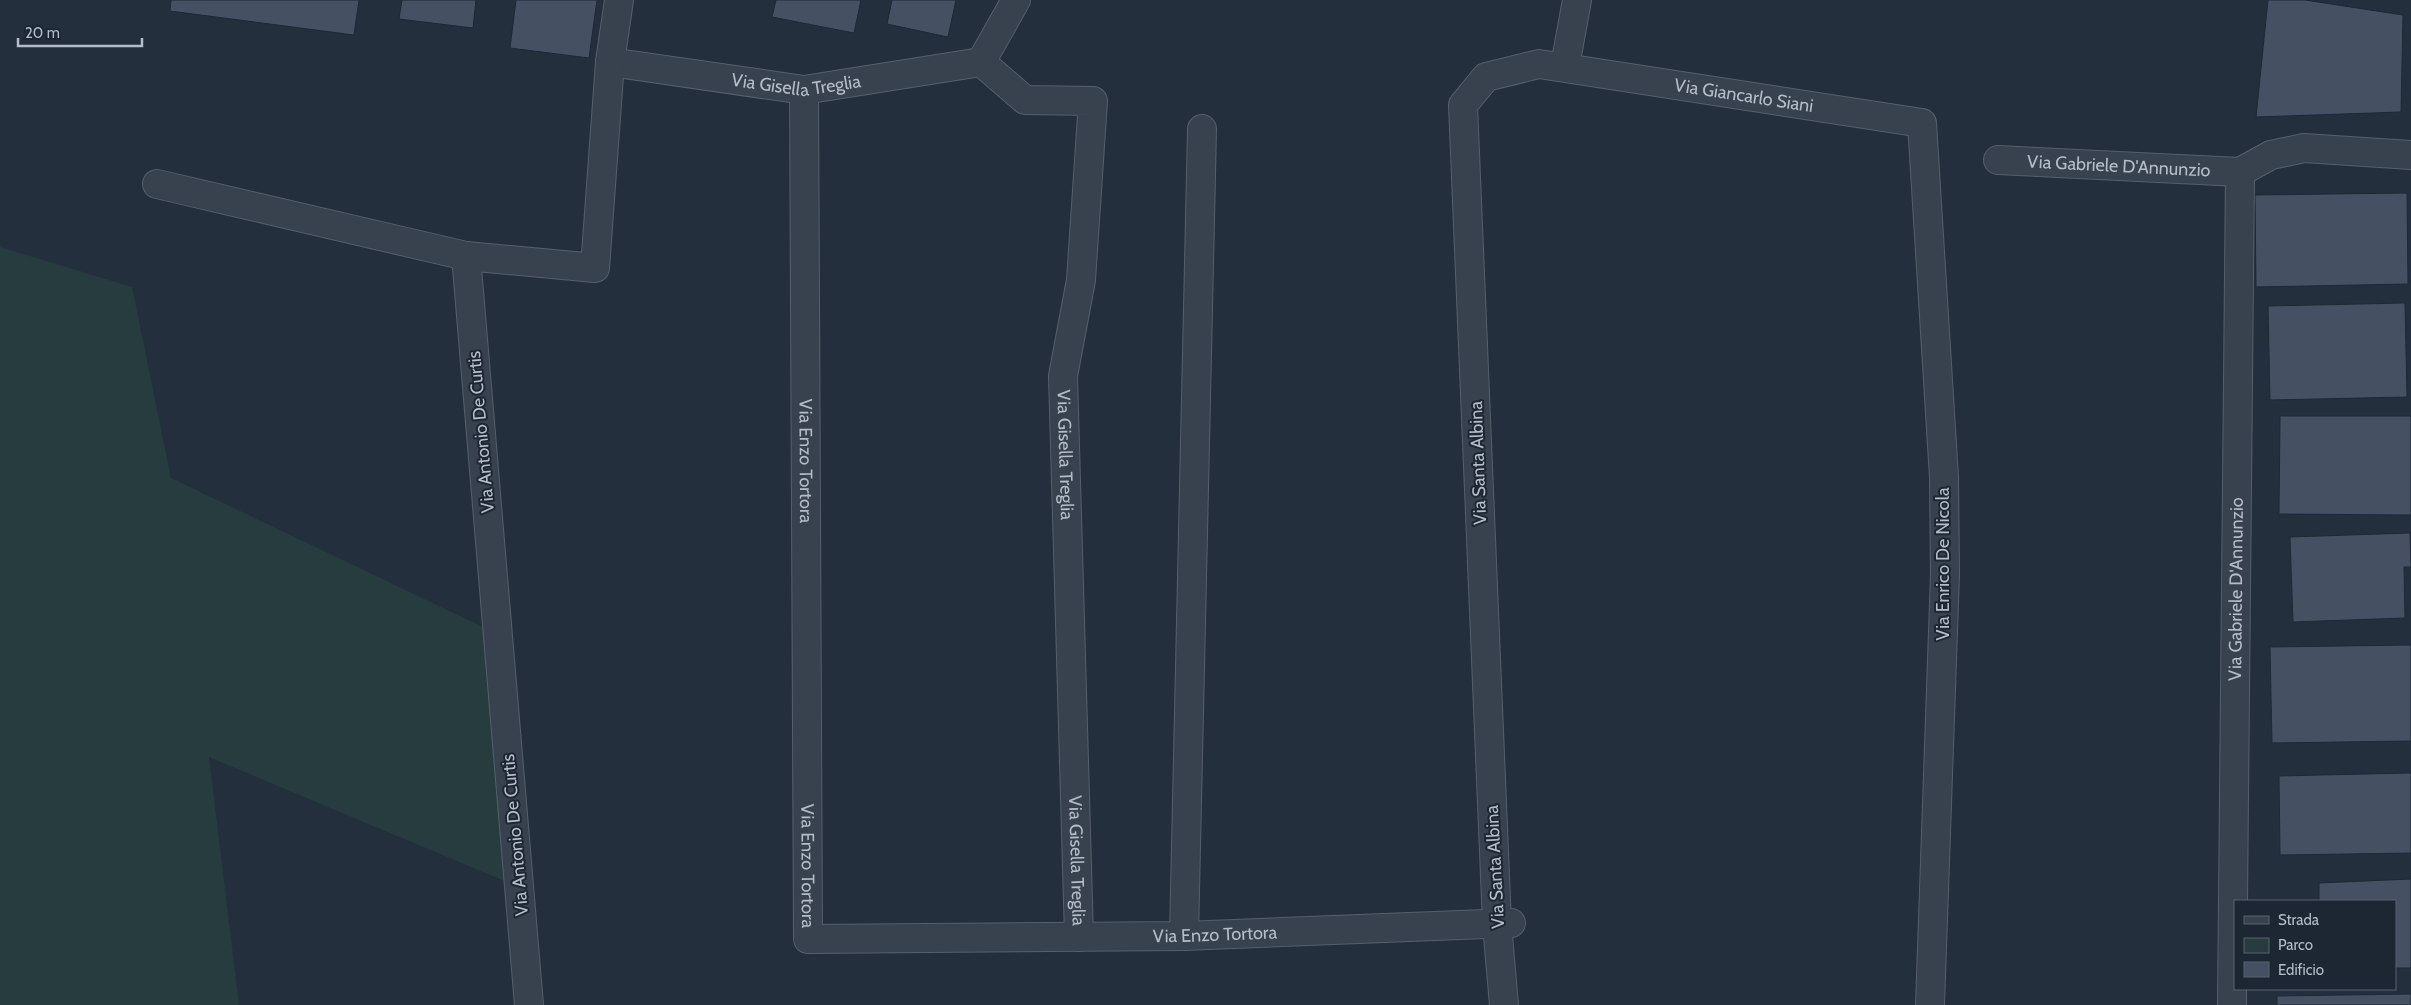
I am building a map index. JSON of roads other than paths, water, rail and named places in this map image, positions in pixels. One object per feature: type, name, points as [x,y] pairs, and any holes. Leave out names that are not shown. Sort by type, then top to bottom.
[{"type":"street","points":[[158,184],[466,256],[595,268],[610,62],[620,0]]},
{"type":"street","points":[[981,62],[1016,0]]},
{"type":"street","points":[[1565,66],[1577,0]]},
{"type":"street","name":"Via Gisella Treglia","points":[[610,62],[804,90],[981,62],[1026,100],[1093,101],[1081,280],[1063,376],[1079,937]]},
{"type":"street","name":"Via Santa Albina","points":[[1504,1005],[1504,924],[1463,105],[1486,77],[1539,64],[1565,66]]},
{"type":"street","name":"Via Giancarlo Siani","points":[[1565,66],[1922,123]]},
{"type":"street","name":"Via Enzo Tortora","points":[[804,90],[808,939],[1184,936],[1504,924]]},
{"type":"street","name":"Via Enrico De Nicola","points":[[1922,123],[1944,477],[1945,574],[1930,1005]]},
{"type":"street","points":[[1184,936],[1202,129]]},
{"type":"street","points":[[2240,172],[2271,155],[2304,148],[2411,155]]},
{"type":"street","name":"Via Gabriele D'Annunzio","points":[[1998,160],[2240,172],[2232,1005]]},
{"type":"street","name":"Via Antonio De Curtis","points":[[466,256],[529,1005]]}]
